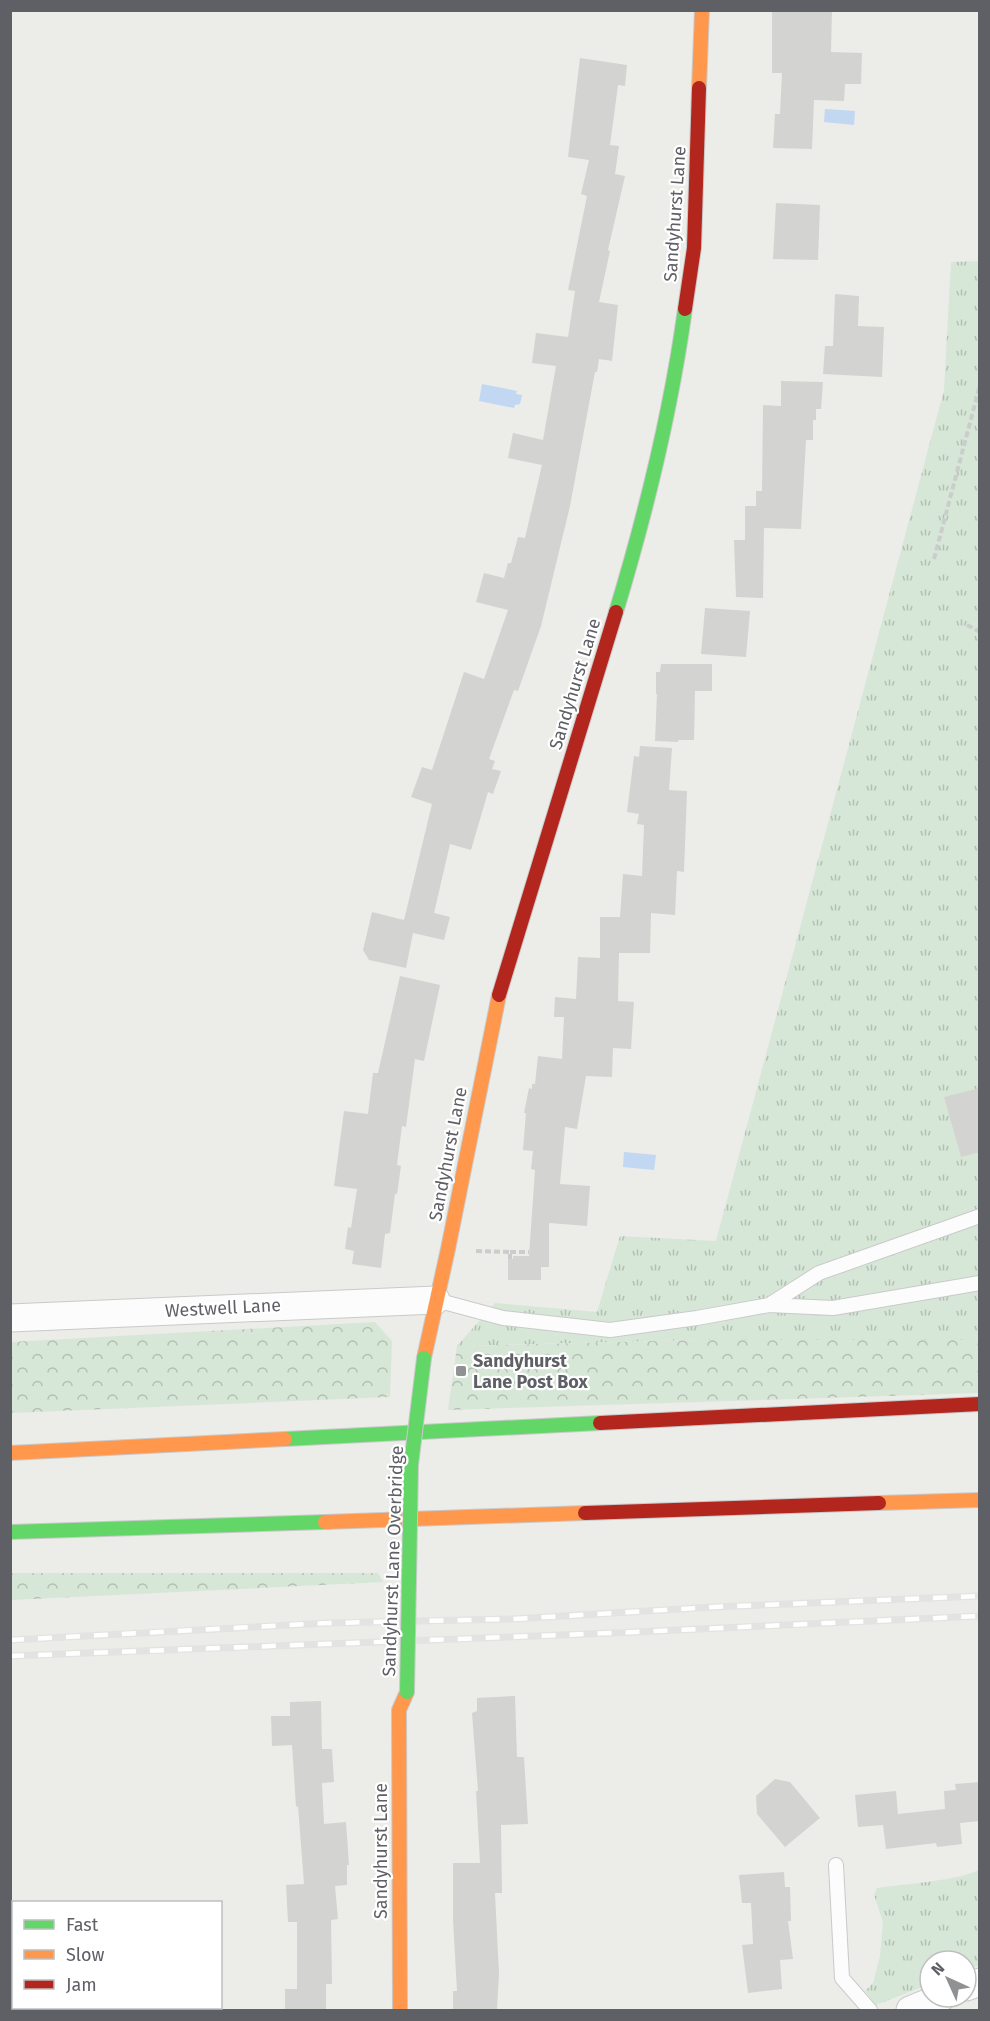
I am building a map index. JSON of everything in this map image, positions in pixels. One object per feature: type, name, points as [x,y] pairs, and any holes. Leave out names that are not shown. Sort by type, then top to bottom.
[{"type":"main road","name":"Sandyhurst Lane","points":[[424,1358],[498,998],[634,553],[665,421],[680,346],[694,248],[702,10]]},
{"type":"main road","name":"Sandyhurst Lane Overbridge","points":[[407,1692],[411,1465],[424,1358]]},
{"type":"main road","points":[[10,1453],[980,1404]]},
{"type":"main road","points":[[10,1532],[980,1500]]},
{"type":"main road","name":"Sandyhurst Lane","points":[[400,2010],[399,1710],[407,1692]]},
{"type":"street","name":"Westwell Lane","points":[[10,1318],[436,1300]]},
{"type":"lane","points":[[769,1305],[819,1273],[980,1215]]},
{"type":"lane","points":[[436,1300],[503,1318],[610,1329],[698,1318],[769,1305],[833,1308],[980,1282]]},
{"type":"lane","points":[[836,1865],[842,1977],[870,2010]]},
{"type":"path","points":[[934,559],[980,385]]},
{"type":"path","points":[[967,625],[980,632]]},
{"type":"path","points":[[448,1249],[529,1252]]},
{"type":"path","points":[[510,1252],[510,1259]]},
{"type":"green space","points":[[979,261],[979,1340],[699,1340],[457,1346],[495,1303],[597,1312],[620,1236],[716,1241],[944,390],[951,262]]},
{"type":"green space","points":[[375,1322],[392,1341],[390,1397],[11,1413],[11,1342]]},
{"type":"green space","points":[[699,1340],[979,1340],[979,1393],[448,1410],[457,1346]]},
{"type":"green space","points":[[10,1573],[378,1573],[383,1582],[11,1600]]},
{"type":"green space","points":[[979,1870],[979,1965],[978,1949],[918,1949],[918,1989],[876,2005],[865,1991],[873,1983],[880,1956],[883,1922],[874,1895],[877,1888],[969,1874]]},
{"type":"water","points":[[825,109],[855,111],[854,125],[824,122]]},
{"type":"water","points":[[482,384],[517,391],[516,394],[522,395],[520,404],[515,405],[514,408],[479,401]]},
{"type":"water","points":[[624,1152],[656,1155],[654,1170],[623,1167]]},
{"type":"building","points":[[772,10],[832,10],[831,52],[862,53],[861,84],[845,84],[844,101],[814,100],[812,149],[773,148],[775,114],[780,114],[782,73],[772,73]]},
{"type":"building","points":[[580,58],[627,65],[625,86],[618,85],[610,145],[619,146],[615,174],[625,176],[599,302],[618,305],[612,361],[599,359],[570,506],[541,626],[518,691],[514,690],[489,759],[495,761],[492,769],[501,771],[493,794],[488,792],[471,850],[450,844],[434,913],[450,917],[444,940],[413,933],[406,968],[369,960],[363,950],[372,912],[404,920],[432,804],[411,797],[422,767],[432,770],[464,672],[484,679],[508,610],[476,602],[484,573],[504,578],[518,537],[525,538],[542,465],[508,458],[513,433],[543,440],[556,366],[532,363],[536,333],[568,337],[575,291],[568,290],[587,196],[581,194],[589,160],[568,157]]},
{"type":"building","points":[[776,203],[820,205],[818,260],[773,259]]},
{"type":"building","points":[[835,294],[859,296],[858,326],[884,327],[882,377],[823,374],[825,346],[833,346]]},
{"type":"building","points":[[781,381],[823,382],[821,409],[816,409],[816,420],[813,420],[813,440],[806,440],[801,529],[764,528],[763,598],[736,597],[734,540],[745,540],[745,506],[756,506],[756,491],[762,491],[763,405],[781,406]]},
{"type":"building","points":[[705,608],[750,611],[746,657],[701,654]]},
{"type":"building","points":[[661,664],[712,664],[712,691],[695,691],[694,740],[655,741],[656,672],[660,672]]},
{"type":"building","points":[[640,746],[672,748],[669,790],[687,791],[684,872],[677,871],[675,915],[651,913],[650,953],[619,953],[618,1001],[634,1002],[631,1049],[613,1048],[612,1077],[586,1076],[577,1129],[565,1127],[560,1184],[590,1186],[587,1226],[549,1223],[549,1267],[541,1267],[541,1280],[508,1280],[508,1259],[513,1259],[513,1256],[529,1256],[535,1170],[531,1169],[533,1151],[523,1150],[526,1113],[524,1113],[529,1088],[532,1089],[532,1084],[535,1084],[538,1056],[562,1059],[564,1017],[554,1017],[555,997],[576,999],[578,957],[600,958],[600,917],[620,917],[623,874],[642,876],[644,825],[637,824],[639,814],[627,812],[634,756],[639,757]]},
{"type":"building","points":[[400,976],[440,985],[424,1061],[415,1059],[406,1127],[402,1126],[397,1165],[401,1166],[397,1194],[395,1194],[390,1233],[385,1234],[381,1268],[352,1264],[354,1251],[345,1249],[357,1189],[334,1186],[344,1111],[368,1114],[373,1073],[378,1073]]},
{"type":"building","points":[[980,1088],[980,1152],[961,1157],[944,1097]]},
{"type":"building","points":[[515,1696],[517,1757],[524,1757],[528,1824],[501,1825],[502,1893],[495,1893],[499,1974],[497,2010],[453,2010],[453,1991],[457,1991],[453,1863],[480,1863],[476,1791],[478,1791],[472,1713],[477,1711],[477,1698]]},
{"type":"building","points":[[321,1701],[322,1749],[332,1749],[334,1782],[322,1783],[324,1824],[346,1822],[349,1865],[347,1865],[347,1885],[335,1886],[338,1919],[331,1920],[332,1984],[326,1984],[326,2010],[285,2010],[285,1989],[297,1989],[297,1922],[288,1922],[286,1885],[304,1884],[292,1745],[272,1746],[271,1716],[290,1716],[290,1702]]},
{"type":"building","points":[[775,1779],[790,1782],[820,1818],[785,1847],[757,1814],[756,1796]]},
{"type":"building","points":[[980,1782],[980,1821],[960,1823],[962,1844],[937,1847],[936,1843],[886,1849],[883,1825],[858,1827],[855,1795],[896,1791],[898,1814],[945,1809],[944,1791],[956,1790],[955,1784]]},
{"type":"building","points":[[784,1872],[785,1887],[790,1887],[791,1921],[788,1921],[793,1959],[780,1960],[782,1989],[748,1993],[742,1945],[753,1944],[751,1903],[742,1903],[739,1875]]},
{"type":"railway","points":[[10,1640],[329,1623],[513,1619],[714,1607],[980,1596]]},
{"type":"railway","points":[[10,1656],[613,1633],[980,1616]]},
{"type":"traffic: fast","points":[[616,612],[656,462],[673,385],[685,309]]},
{"type":"traffic: fast","points":[[407,1692],[411,1465],[424,1358]]},
{"type":"traffic: fast","points":[[285,1439],[600,1423]]},
{"type":"traffic: fast","points":[[10,1532],[325,1522]]},
{"type":"traffic: slow","points":[[699,88],[702,10]]},
{"type":"traffic: slow","points":[[424,1358],[499,995]]},
{"type":"traffic: slow","points":[[10,1453],[285,1439]]},
{"type":"traffic: slow","points":[[879,1503],[980,1500]]},
{"type":"traffic: slow","points":[[325,1522],[585,1513]]},
{"type":"traffic: slow","points":[[400,2010],[399,1710],[407,1692]]},
{"type":"traffic: jam","points":[[685,309],[694,248],[699,88]]},
{"type":"traffic: jam","points":[[499,995],[616,612]]},
{"type":"traffic: jam","points":[[600,1423],[980,1404]]},
{"type":"traffic: jam","points":[[585,1513],[879,1503]]},
{"type":"place","name":"Sandyhurst Lane Post Box","points":[[461,1371]]}]
